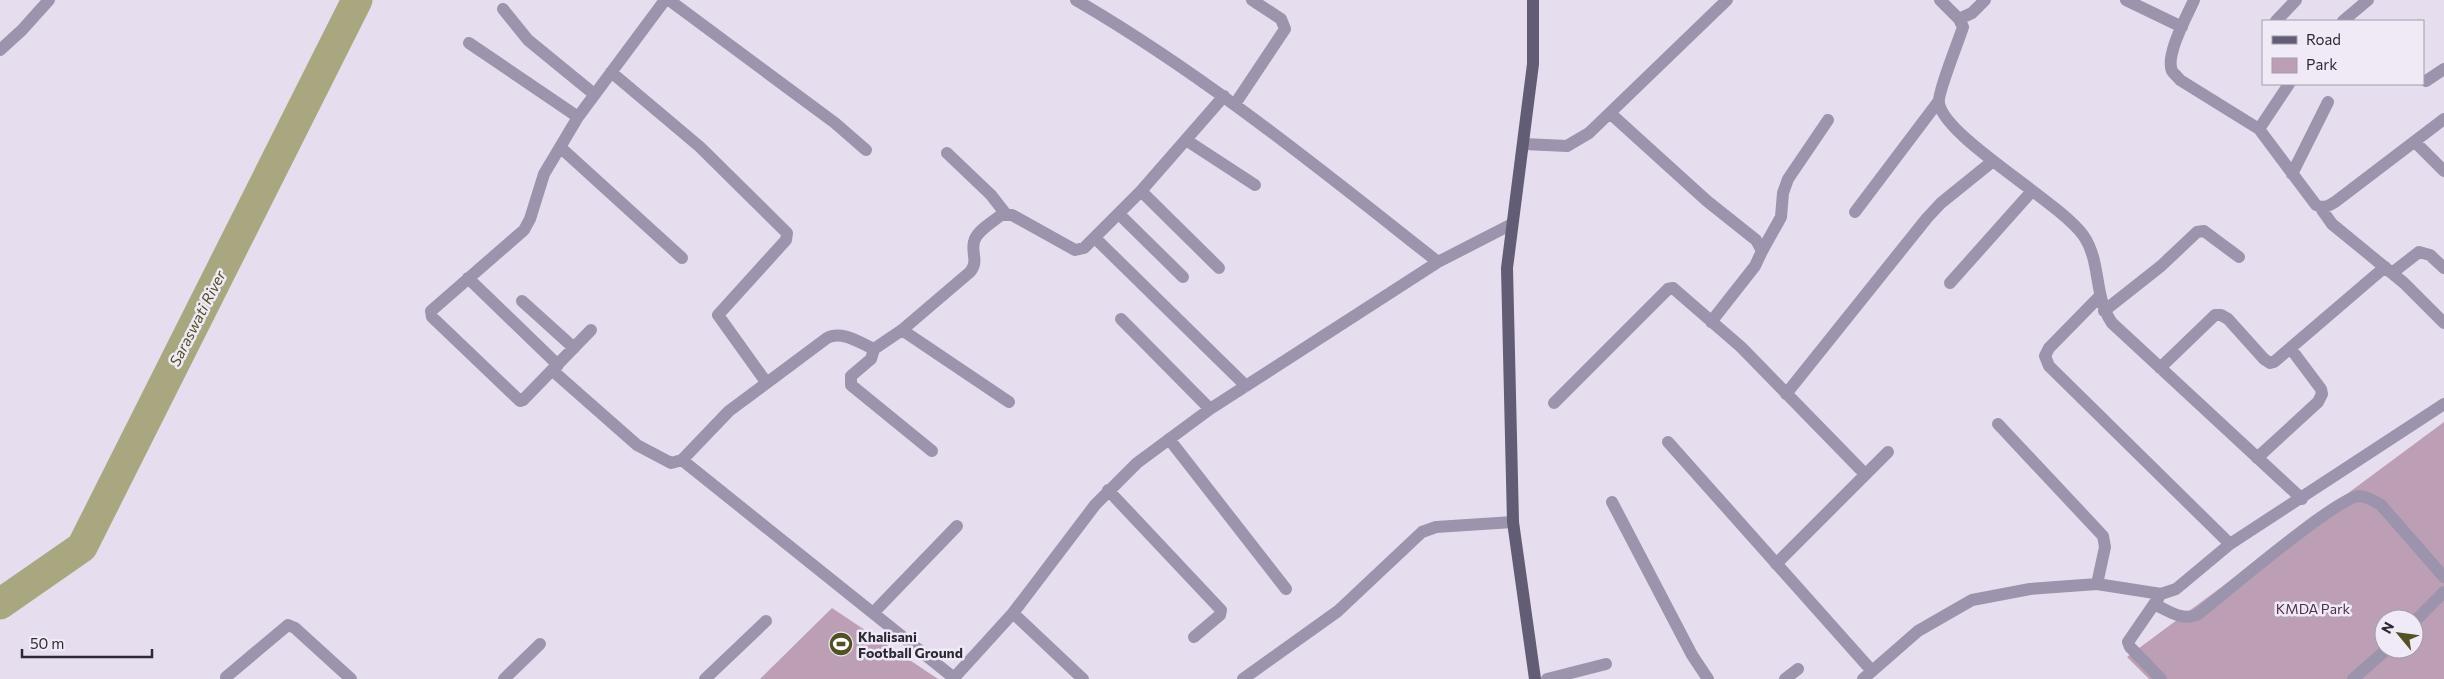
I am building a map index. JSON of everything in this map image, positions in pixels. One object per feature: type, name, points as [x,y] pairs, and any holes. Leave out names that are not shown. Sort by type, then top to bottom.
[{"type":"main road","points":[[1533,0],[1533,64],[1507,268],[1513,522],[1535,679]]},
{"type":"street","points":[[0,50],[22,30],[49,0]]},
{"type":"street","points":[[591,330],[520,401],[432,317],[431,311],[524,230],[530,219],[544,174],[578,117],[665,0]]},
{"type":"street","points":[[669,0],[835,123],[866,150]]},
{"type":"street","points":[[1076,0],[1096,5],[1224,96],[1438,262]]},
{"type":"street","points":[[1235,104],[1285,29],[1281,19],[1252,0]]},
{"type":"street","points":[[1523,144],[1567,146],[1589,132],[1611,114],[1727,0]]},
{"type":"street","points":[[1855,212],[1938,102],[1963,27],[1959,19],[1940,0]]},
{"type":"street","points":[[1959,19],[1972,13],[1985,0]]},
{"type":"street","points":[[2126,0],[2182,27]]},
{"type":"street","points":[[2194,0],[2173,48],[2172,71],[2180,80],[2259,129],[2332,224],[2389,270],[2444,323]]},
{"type":"street","points":[[2277,20],[2296,0]]},
{"type":"street","points":[[2344,20],[2368,0]]},
{"type":"street","points":[[503,9],[528,40],[594,94]]},
{"type":"street","points":[[469,44],[578,117]]},
{"type":"street","points":[[2426,81],[2444,68]]},
{"type":"street","points":[[611,72],[700,147],[787,233],[786,240],[718,315],[766,382]]},
{"type":"street","points":[[2259,129],[2288,85]]},
{"type":"street","points":[[947,153],[991,195],[1005,213],[1012,215],[1075,250],[1084,248],[1119,214],[1224,96]]},
{"type":"street","points":[[1938,102],[1945,118],[1993,161],[2081,233],[2092,249],[2100,296],[2104,311],[2112,324],[2302,499]]},
{"type":"street","points":[[2292,174],[2328,102]]},
{"type":"street","points":[[1611,114],[1707,201],[1756,240],[1762,251]]},
{"type":"street","points":[[2320,207],[2326,207],[2335,202],[2444,119]]},
{"type":"street","points":[[1711,322],[1755,266],[1781,217],[1783,193],[1788,179],[1828,120]]},
{"type":"street","points":[[1186,140],[1255,185]]},
{"type":"street","points":[[2415,142],[2444,171]]},
{"type":"street","points":[[560,147],[682,258]]},
{"type":"street","points":[[1786,394],[1927,218],[1941,203],[1993,161]]},
{"type":"street","points":[[1141,191],[1219,268]]},
{"type":"street","points":[[1950,283],[2032,191]]},
{"type":"street","points":[[932,451],[850,382],[851,376],[871,359],[874,349],[902,330],[970,272],[975,264],[973,246],[975,239],[1005,213]]},
{"type":"street","points":[[1119,214],[1183,277]]},
{"type":"street","points":[[682,460],[874,612],[953,678],[1013,612],[1108,490],[1137,463],[1210,409],[1438,262],[1512,224]]},
{"type":"street","points":[[2104,311],[2161,266],[2198,232],[2204,231],[2239,257]]},
{"type":"street","points":[[1095,238],[1246,386]]},
{"type":"street","points":[[2160,368],[2215,316],[2221,315],[2228,319],[2270,363],[2274,362],[2389,270],[2419,252],[2430,255],[2444,268]]},
{"type":"street","points":[[468,278],[555,368],[643,449],[671,463],[682,460],[718,420],[766,382],[832,335],[844,336],[874,349]]},
{"type":"street","points":[[1554,403],[1668,289],[1676,290],[1741,348],[1865,474]]},
{"type":"street","points":[[2100,296],[2049,348],[2045,356],[2049,366],[2230,544]]},
{"type":"street","points":[[522,301],[574,348]]},
{"type":"street","points":[[1121,319],[1210,409]]},
{"type":"street","points":[[902,330],[1009,402]]},
{"type":"street","points":[[2257,458],[2318,402],[2322,394],[2291,349]]},
{"type":"street","points":[[2161,679],[2128,644],[2129,638],[2158,599],[2176,588],[2230,544],[2302,499],[2444,404]]},
{"type":"street","points":[[1998,424],[2103,536],[2105,547],[2097,584]]},
{"type":"street","points":[[1169,439],[1286,589]]},
{"type":"street","points":[[1668,442],[1776,564],[1868,675],[1918,631],[1972,600],[2030,589],[2097,584],[2158,599],[2184,617],[2190,618],[2198,614],[2266,559],[2336,507],[2359,496],[2371,499],[2381,505],[2444,577]]},
{"type":"street","points":[[1776,564],[1888,452]]},
{"type":"street","points":[[1108,490],[1221,610],[1220,615],[1194,637]]},
{"type":"street","points":[[1612,502],[1692,655],[1708,679]]},
{"type":"street","points":[[1243,679],[1338,611],[1422,532],[1436,527],[1513,522]]},
{"type":"street","points":[[874,612],[957,526]]},
{"type":"street","points":[[2424,612],[2444,592]]},
{"type":"street","points":[[1013,612],[1084,679]]},
{"type":"street","points":[[706,679],[766,621]]},
{"type":"street","points":[[226,678],[288,625],[295,628],[351,679]]},
{"type":"street","points":[[504,679],[540,644]]},
{"type":"street","points":[[2353,679],[2376,659]]},
{"type":"street","points":[[1547,679],[1606,664]]},
{"type":"street","points":[[1785,679],[1798,669]]},
{"type":"green space","name":"KMDA Park","points":[[2444,422],[2444,679],[2149,679],[2127,657]]},
{"type":"green space","name":"Khalisani Football Ground","points":[[832,608],[938,679],[760,679]]},
{"type":"waterway","name":"Saraswati River","points":[[0,604],[82,547],[357,0]]},
{"type":"place","name":"Khalisani Football Ground","points":[[841,644]]}]
